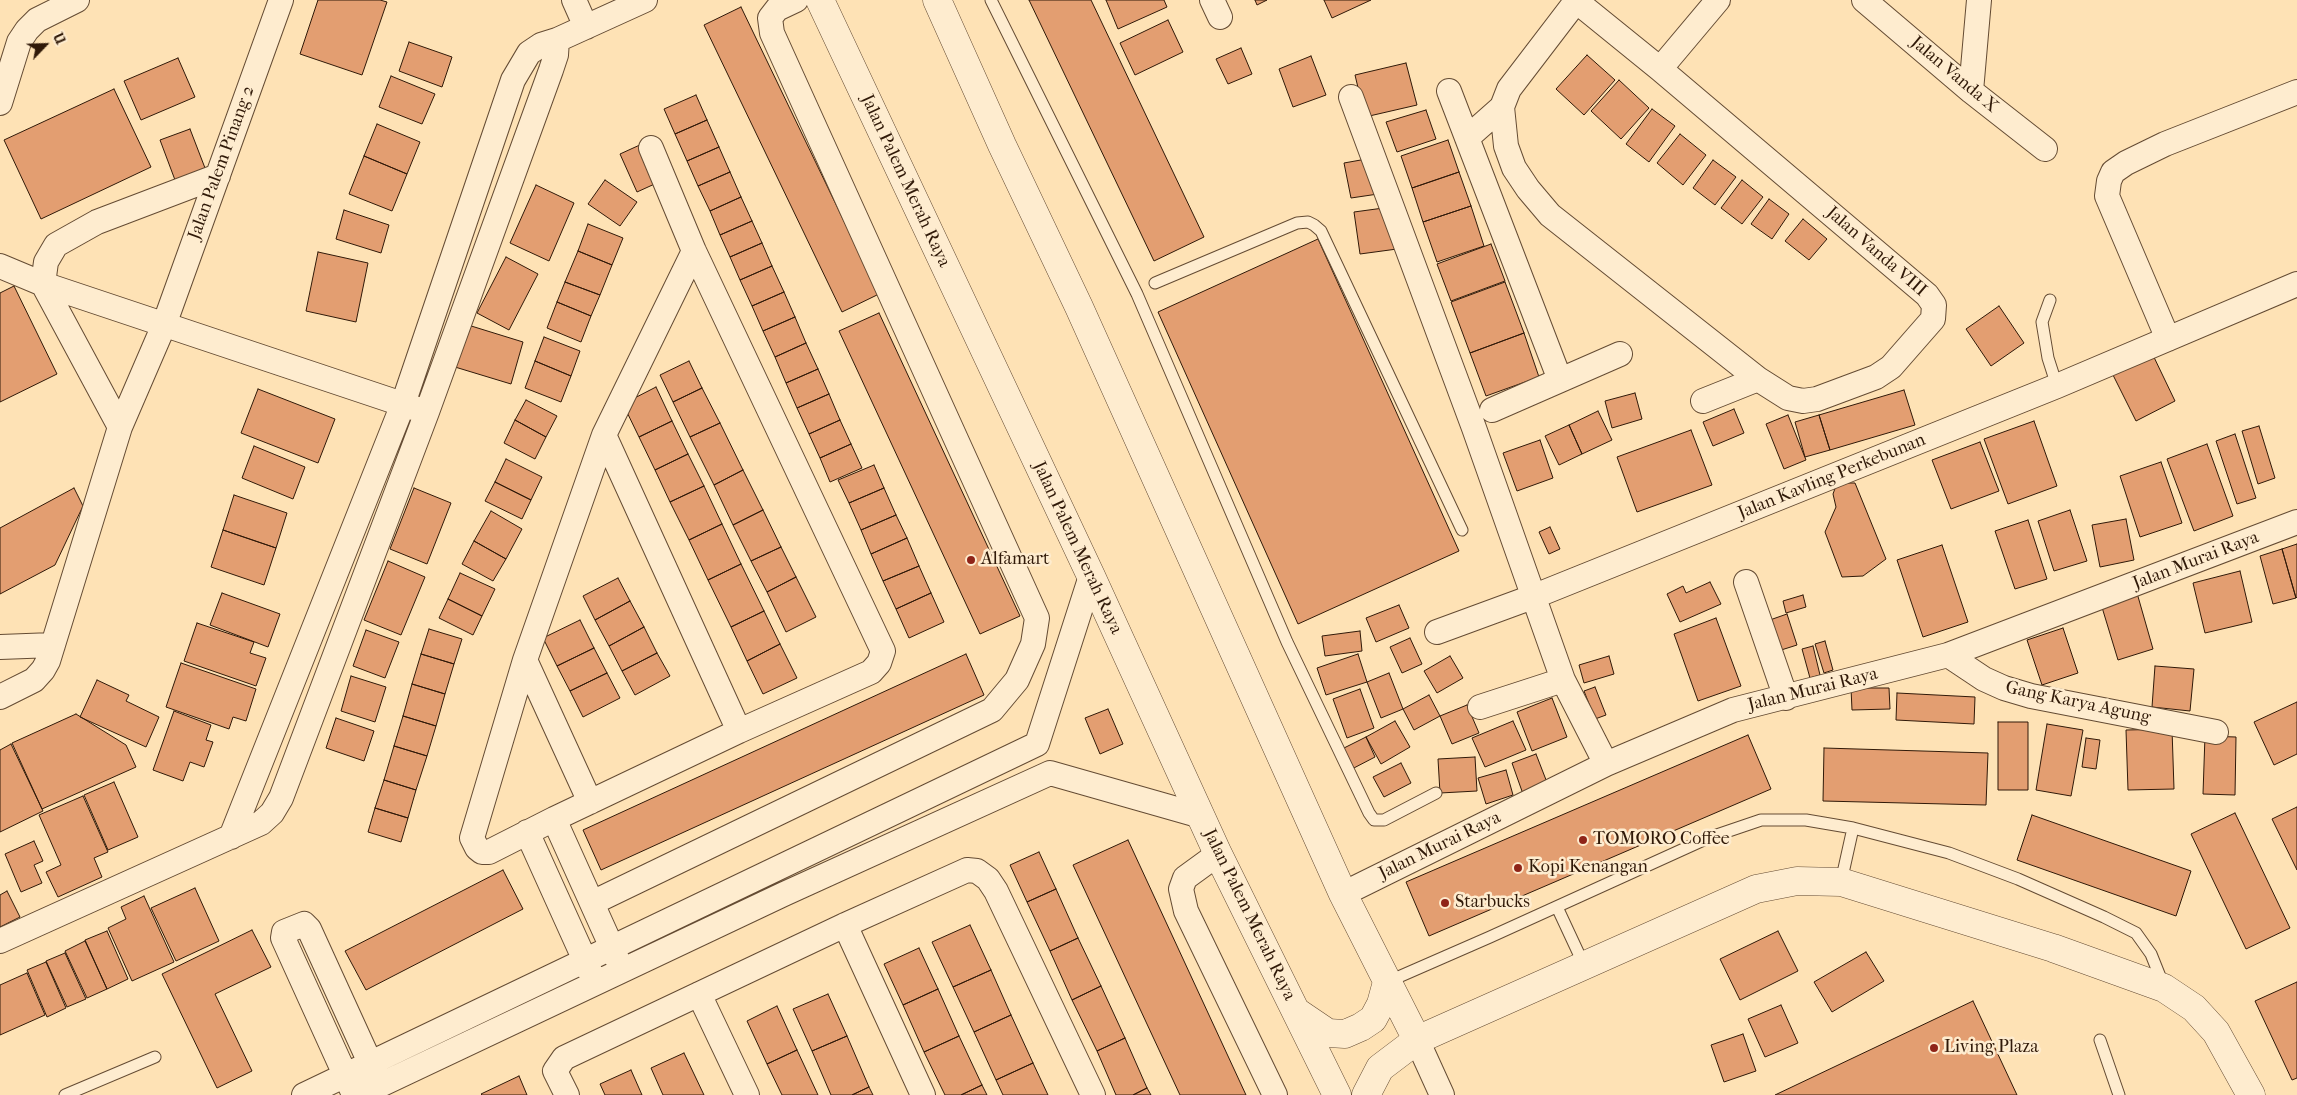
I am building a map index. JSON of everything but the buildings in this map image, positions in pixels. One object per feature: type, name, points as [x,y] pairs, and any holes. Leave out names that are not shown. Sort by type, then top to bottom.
[{"type":"street","points":[[0,103],[19,42],[26,30],[37,20],[77,0]]},
{"type":"street","name":"Jalan Palem Pinang 2","points":[[0,696],[34,680],[43,670],[120,427],[164,325],[281,0]]},
{"type":"street","points":[[574,0],[586,27]]},
{"type":"street","points":[[231,837],[403,404],[512,80],[529,53],[541,45],[557,40],[645,0]]},
{"type":"street","points":[[592,903],[992,710],[1017,680],[1033,644],[1037,618],[772,33],[770,18],[777,9],[796,0]]},
{"type":"street","name":"Jalan Palem Merah Raya","points":[[820,0],[1091,576],[1218,854],[1337,1095]]},
{"type":"street","points":[[937,0],[1002,144],[1080,307],[1343,894],[1417,1040],[1442,1095]]},
{"type":"street","points":[[1660,69],[1718,0]]},
{"type":"street","name":"Jalan Vanda X","points":[[1864,0],[1971,91],[2045,149]]},
{"type":"street","points":[[1971,91],[1979,0]]},
{"type":"street","points":[[1467,138],[1502,107],[1509,89],[1577,1]]},
{"type":"street","name":"Jalan Vanda VIII","points":[[1502,107],[1506,146],[1514,168],[1528,189],[1550,215],[1758,379],[1788,398],[1803,401],[1817,400],[1876,377],[1892,367],[1933,319],[1934,305],[1927,295],[1577,1]]},
{"type":"street","points":[[0,941],[261,823],[272,813],[280,798],[427,412],[551,70],[556,55],[557,40]]},
{"type":"street","points":[[1449,90],[1560,380]]},
{"type":"street","points":[[2168,339],[2107,196],[2109,181],[2113,172],[2141,155],[2297,92]]},
{"type":"street","points":[[1352,97],[1535,596],[1563,680],[1606,764]]},
{"type":"street","points":[[651,148],[694,251],[883,651],[879,662],[871,672],[739,731],[526,832],[489,852],[482,852],[476,848],[472,838],[525,660],[604,435],[694,251]]},
{"type":"street","points":[[120,427],[43,284],[46,262],[56,245],[97,222],[218,176]]},
{"type":"street","points":[[0,266],[43,284],[427,412]]},
{"type":"street","name":"Jalan Kavling Perkebunan","points":[[1437,632],[1535,596],[2057,386],[2297,284]]},
{"type":"street","points":[[1492,410],[1620,354]]},
{"type":"street","points":[[1703,401],[1758,379]]},
{"type":"street","points":[[604,435],[739,731]]},
{"type":"street","name":"Jalan Murai Raya","points":[[1343,894],[1606,764],[1733,710],[1786,698],[1948,655],[2297,522]]},
{"type":"street","points":[[1050,772],[1038,744],[1091,576]]},
{"type":"street","points":[[1746,582],[1786,698]]},
{"type":"street","points":[[0,646],[52,645]]},
{"type":"street","name":"Gang Karya Agung","points":[[1948,655],[1984,679],[2004,688],[2031,696],[2216,732]]},
{"type":"street","points":[[525,660],[590,802]]},
{"type":"street","points":[[1480,707],[1563,680]]},
{"type":"street","points":[[359,1095],[379,1081],[584,961],[1038,744]]},
{"type":"street","points":[[304,1095],[349,1085],[379,1081],[623,972],[784,894],[1050,772],[1201,816]]},
{"type":"street","points":[[897,813],[909,836]]},
{"type":"street","points":[[554,819],[623,972]]},
{"type":"street","points":[[526,832],[596,984]]},
{"type":"street","points":[[1218,854],[1185,878],[1181,890],[1186,911],[1275,1095]]},
{"type":"street","points":[[567,1095],[556,1071],[564,1058],[845,925],[967,870],[976,871],[988,879],[996,891],[1093,1095]]},
{"type":"street","points":[[773,872],[784,894]]},
{"type":"street","points":[[1366,1095],[1380,1068],[1417,1040],[1756,889],[1797,881],[1841,882],[2053,948],[2164,988],[2194,1008],[2216,1032],[2252,1095]]},
{"type":"street","points":[[349,1085],[283,938],[284,932],[304,924],[309,929],[379,1081]]},
{"type":"street","points":[[845,925],[923,1095]]},
{"type":"street","points":[[1297,1012],[1328,1033],[1345,1034],[1361,1027],[1373,1018],[1381,1004],[1387,982]]},
{"type":"street","points":[[699,994],[747,1095]]},
{"type":"lane","points":[[991,0],[1137,294],[1287,642],[1369,813],[1374,820],[1384,820],[1436,794]]},
{"type":"lane","points":[[1155,283],[1297,223],[1308,222],[1314,225],[1321,231],[1462,530]]},
{"type":"lane","points":[[2050,300],[2042,322],[2048,358],[2057,386]]},
{"type":"lane","points":[[1387,982],[1708,838],[1760,820],[1806,820],[1853,828],[1949,853],[2018,879],[2104,916],[2136,933],[2151,954],[2164,988]]},
{"type":"lane","points":[[1841,882],[1853,828]]},
{"type":"lane","points":[[1557,907],[1584,965]]},
{"type":"lane","points":[[2100,1040],[2119,1095]]},
{"type":"lane","points":[[65,1095],[155,1057]]},
{"type":"place","name":"Alfamart","points":[[971,560]]},
{"type":"place","name":"TOMORO Coffee","points":[[1583,840]]},
{"type":"place","name":"Kopi Kenangan","points":[[1518,868]]},
{"type":"place","name":"Starbucks","points":[[1445,903]]},
{"type":"place","name":"Living Plaza","points":[[1934,1048]]}]
